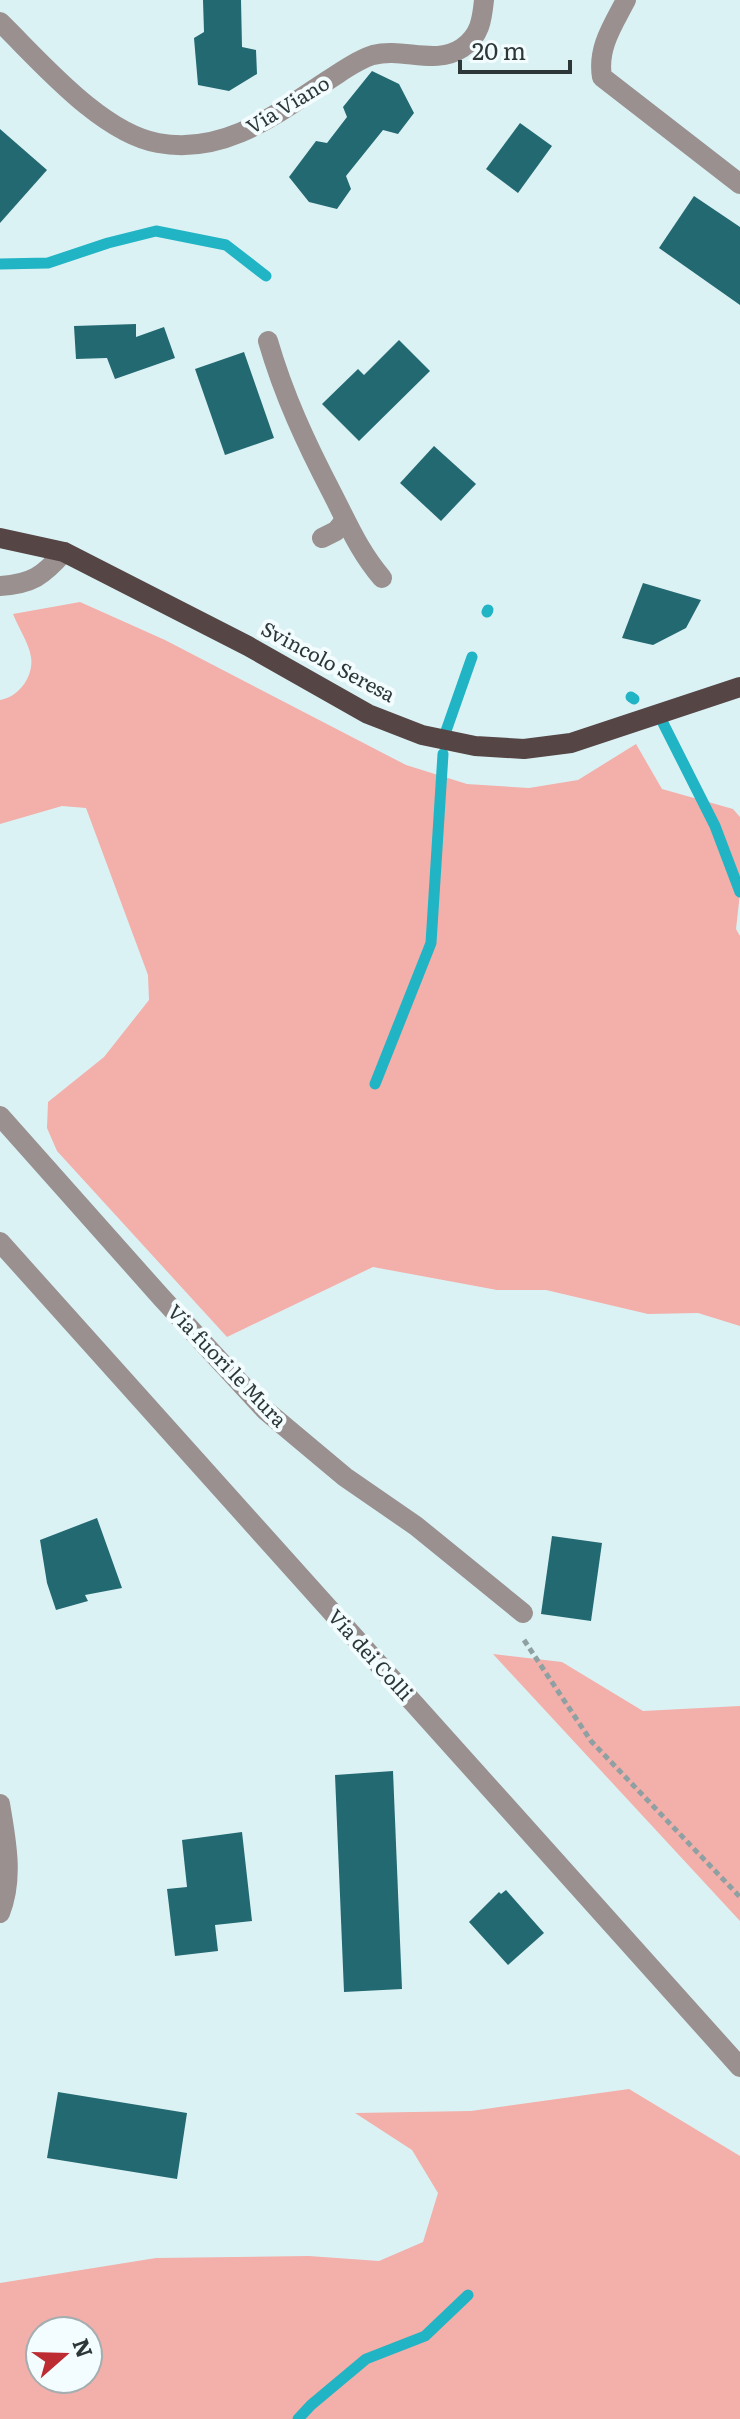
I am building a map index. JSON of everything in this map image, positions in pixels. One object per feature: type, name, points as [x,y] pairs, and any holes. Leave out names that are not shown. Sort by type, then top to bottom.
[{"type":"main road","name":"Svincolo Seresa","points":[[0,538],[64,552],[248,646],[368,714],[422,735],[475,746],[524,749],[571,743],[740,687]]},
{"type":"street","name":"Via Viano","points":[[0,22],[86,105],[125,130],[154,142],[208,144],[231,138],[261,124],[371,56],[407,52],[440,57],[454,52],[477,33],[484,0]]},
{"type":"street","points":[[626,0],[604,43],[599,62],[602,77],[740,184]]},
{"type":"street","points":[[268,341],[282,389],[345,520],[363,555],[382,578]]},
{"type":"street","points":[[322,538],[336,531],[345,520]]},
{"type":"street","points":[[0,586],[33,580],[47,572],[64,552]]},
{"type":"street","name":"Via fuori le Mura","points":[[0,1116],[265,1410],[345,1477],[416,1526],[523,1613]]},
{"type":"street","name":"Via dei Colli","points":[[0,1242],[740,2067]]},
{"type":"street","points":[[0,1804],[8,1870],[6,1895],[0,1913]]},
{"type":"path","points":[[521,1636],[591,1741],[740,1897]]},
{"type":"shaded area","points":[[80,602],[165,640],[406,765],[467,784],[529,788],[578,780],[636,744],[662,789],[733,809],[740,817],[740,893],[736,929],[740,936],[740,1326],[698,1313],[648,1314],[546,1290],[497,1290],[373,1267],[227,1337],[57,1151],[47,1128],[48,1102],[104,1057],[149,1000],[148,975],[86,808],[62,806],[0,824],[0,700],[19,690],[28,678],[31,664],[28,646],[13,614]]},
{"type":"shaded area","points":[[493,1654],[562,1662],[643,1711],[740,1706],[740,1921]]},
{"type":"shaded area","points":[[629,2089],[740,2156],[740,2419],[0,2419],[0,2283],[156,2258],[309,2256],[379,2261],[423,2242],[438,2193],[412,2150],[355,2113],[471,2111]]},
{"type":"building","points":[[203,0],[241,0],[242,47],[256,50],[257,74],[229,91],[198,85],[194,38],[204,32]]},
{"type":"building","points":[[372,71],[399,84],[414,113],[398,134],[383,130],[346,176],[351,189],[337,209],[309,202],[289,177],[316,141],[327,143],[347,117],[343,107]]},
{"type":"building","points":[[520,123],[552,146],[518,193],[486,169]]},
{"type":"building","points":[[0,129],[47,170],[0,223]]},
{"type":"building","points":[[694,196],[740,227],[740,305],[659,248]]},
{"type":"building","points":[[136,324],[136,337],[164,327],[175,358],[115,379],[107,358],[76,359],[74,326]]},
{"type":"building","points":[[399,340],[430,371],[359,441],[322,404],[358,369],[364,375]]},
{"type":"building","points":[[244,352],[274,438],[225,455],[195,369]]},
{"type":"building","points":[[434,446],[476,484],[441,521],[400,483]]},
{"type":"building","points":[[643,583],[701,600],[686,628],[653,645],[622,638]]},
{"type":"building","points":[[97,1518],[122,1588],[85,1595],[88,1601],[56,1610],[47,1583],[40,1540]]},
{"type":"building","points":[[552,1536],[602,1543],[591,1621],[541,1614]]},
{"type":"building","points":[[393,1771],[402,1989],[344,1992],[335,1775]]},
{"type":"building","points":[[242,1832],[252,1921],[215,1925],[218,1951],[175,1956],[167,1889],[187,1887],[182,1840]]},
{"type":"building","points":[[506,1890],[544,1933],[508,1965],[469,1922],[499,1892],[501,1894]]},
{"type":"building","points":[[58,2092],[187,2113],[177,2179],[47,2158]]},
{"type":"waterway","points":[[0,264],[48,263],[156,231],[226,245],[266,276]]},
{"type":"waterway","points":[[446,731],[472,657]]},
{"type":"waterway","points":[[663,723],[715,826],[740,892]]},
{"type":"waterway","points":[[375,1084],[431,943],[443,754]]},
{"type":"waterway","points":[[298,2419],[366,2359],[425,2336],[468,2295]]}]
